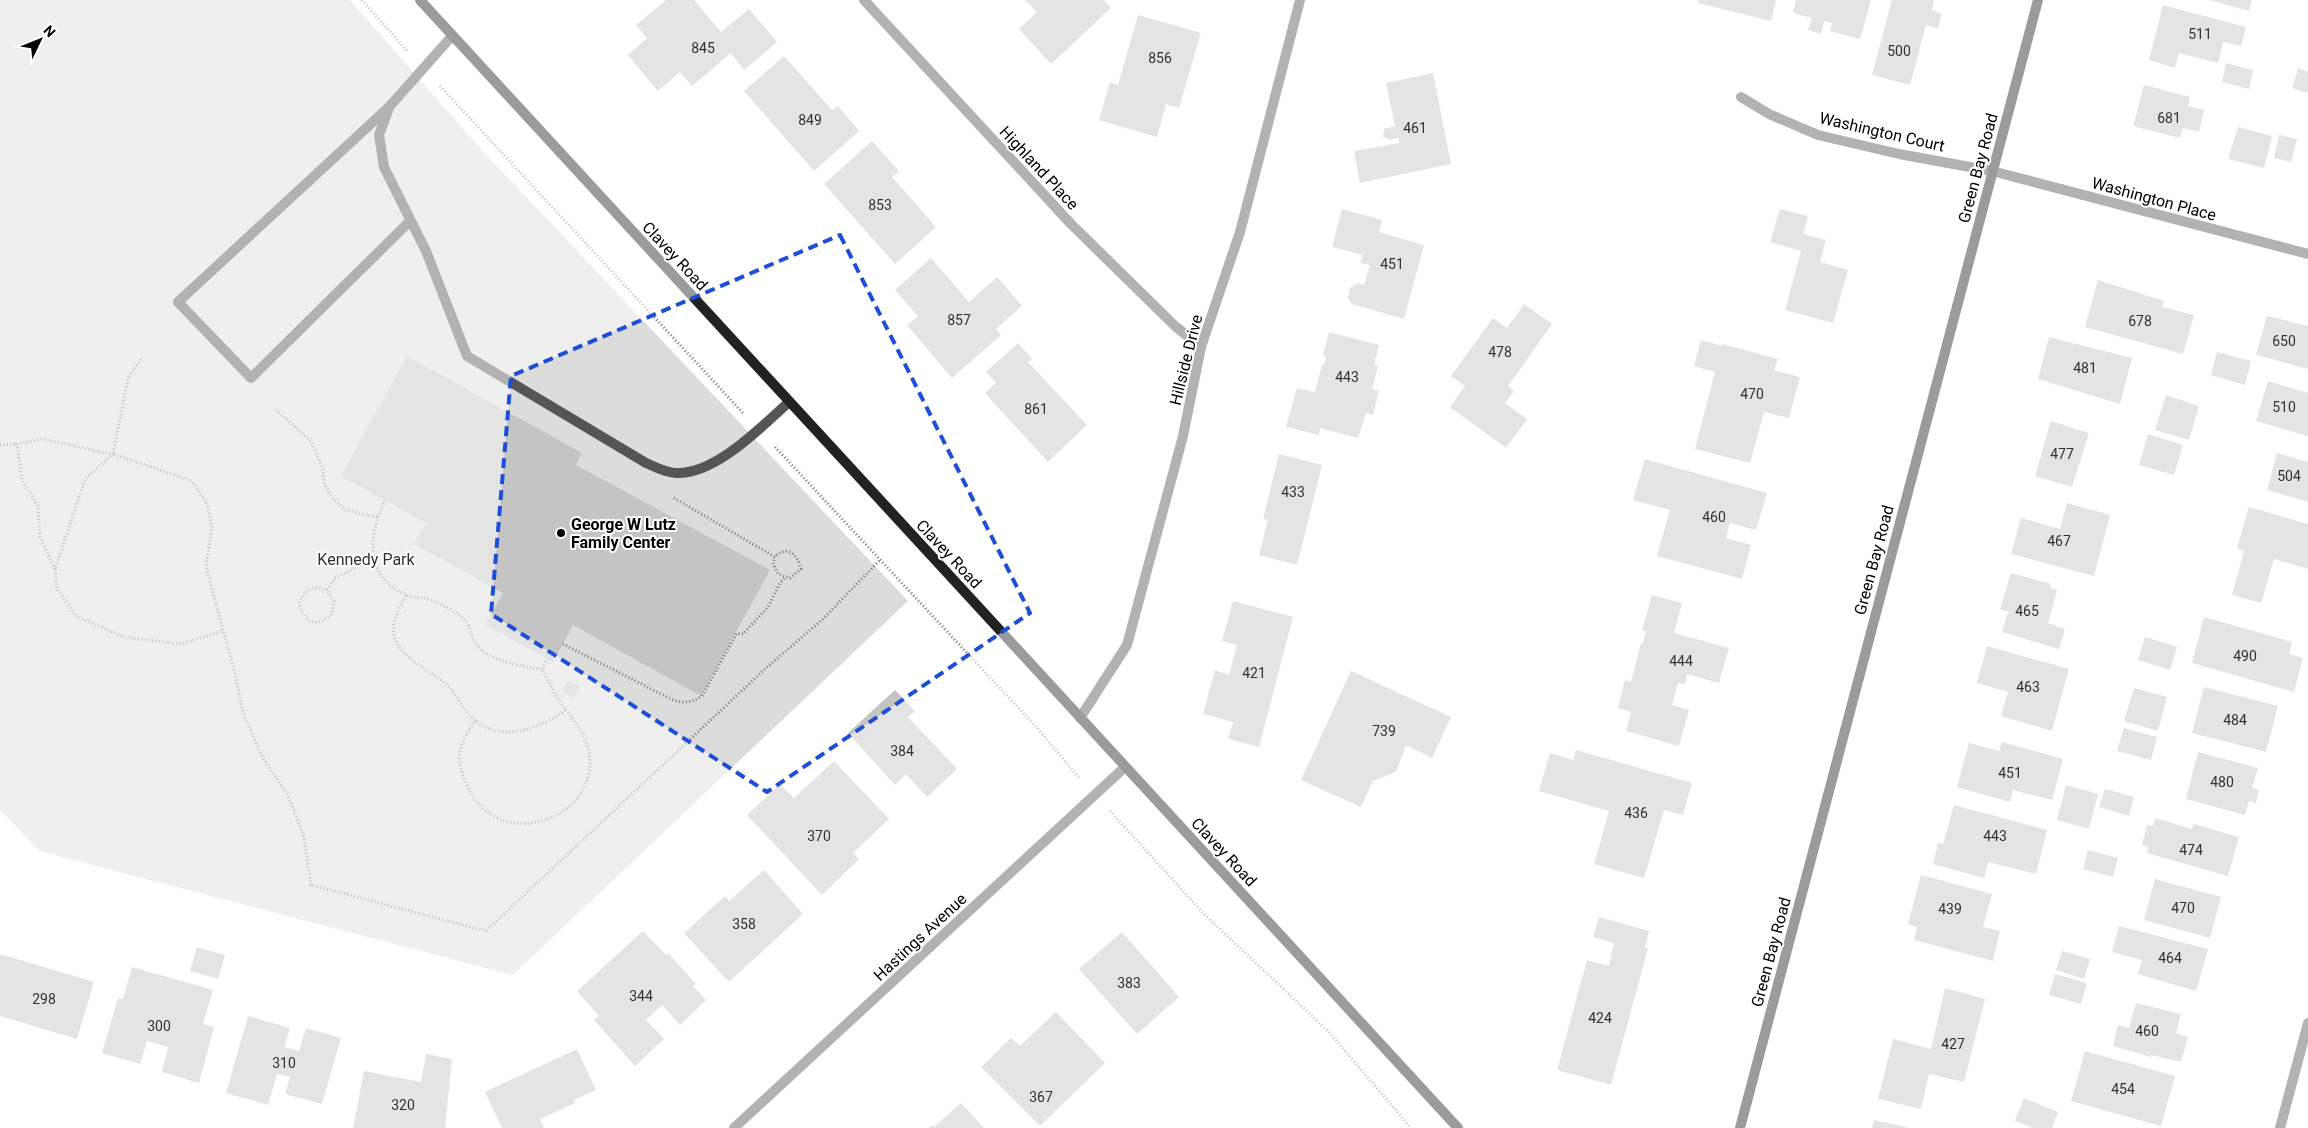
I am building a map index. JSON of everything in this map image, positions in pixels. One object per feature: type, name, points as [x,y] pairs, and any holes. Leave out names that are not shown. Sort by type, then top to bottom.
[{"type":"main road","name":"Clavey Road","points":[[420,0],[1458,1128]]},
{"type":"main road","name":"Green Bay Road","points":[[1740,1128],[2038,0]]},
{"type":"street","name":"Highland Place","points":[[864,0],[1071,224],[1175,326],[1201,348]]},
{"type":"street","name":"Hillside Drive","points":[[1080,718],[1127,645],[1183,436],[1201,348],[1240,232],[1300,0]]},
{"type":"street","points":[[410,221],[251,378],[178,302],[389,107],[452,36]]},
{"type":"street","name":"Washington Court","points":[[1741,98],[1769,114],[1818,135],[1899,154],[1992,171]]},
{"type":"street","points":[[389,107],[379,135],[384,167],[426,252],[467,356],[646,464],[674,473],[703,469],[742,443],[789,402]]},
{"type":"street","name":"Washington Place","points":[[1992,171],[2308,254]]},
{"type":"street","name":"Hastings Avenue","points":[[734,1128],[1125,767]]},
{"type":"street","points":[[2280,1128],[2308,1023]]},
{"type":"path","points":[[362,0],[407,50]]},
{"type":"path","points":[[445,92],[735,405]]},
{"type":"path","points":[[55,569],[84,479],[113,454],[128,378],[141,359]]},
{"type":"path","points":[[276,410],[311,441],[323,469],[324,483],[332,498],[346,510],[377,517]]},
{"type":"path","points":[[0,445],[42,439],[113,454],[192,481],[207,504],[212,527],[206,567],[249,730],[263,758],[288,795],[304,836],[311,885],[486,931],[766,668],[822,620],[879,561]]},
{"type":"path","points":[[17,444],[22,480],[38,506],[40,537],[55,569],[57,589],[76,616],[124,637],[181,644],[224,631]]},
{"type":"path","points":[[776,449],[1038,729],[1067,764]]},
{"type":"path","points":[[673,497],[775,557]]},
{"type":"path","points":[[385,500],[377,517],[373,532],[374,560],[375,568],[388,582],[406,595],[427,599],[466,621],[475,643],[492,657],[527,667],[542,669]]},
{"type":"path","points":[[787,550],[797,558],[801,569],[797,575],[786,576],[778,574],[774,569],[775,557],[780,551],[787,550]]},
{"type":"path","points":[[327,590],[335,578],[360,564],[374,560]]},
{"type":"path","points":[[563,644],[671,699],[681,703],[693,701],[702,696],[737,633],[743,634],[768,607],[780,583],[786,576]]},
{"type":"path","points":[[315,587],[327,590],[334,601],[332,614],[324,621],[312,622],[304,617],[299,604],[305,592],[315,587]]},
{"type":"path","points":[[406,595],[396,616],[393,629],[398,646],[409,658],[445,683],[463,704],[470,716],[487,728],[501,732],[515,732],[548,722],[567,709]]},
{"type":"path","points":[[542,669],[548,659]]},
{"type":"path","points":[[476,720],[466,734],[459,750],[461,772],[472,799],[484,811],[500,820],[530,823],[551,818],[572,804],[580,793],[589,771],[587,746],[542,669]]},
{"type":"path","points":[[1117,820],[1205,915],[1329,1032],[1411,1128]]},
{"type":"highlighted area","points":[[840,235],[1030,613],[767,792],[491,614],[511,376]]},
{"type":"green space","name":"Kennedy Park","points":[[0,0],[350,0],[480,148],[908,601],[513,975],[39,851],[0,810]]},
{"type":"building","points":[[666,0],[694,0],[721,32],[749,9],[777,42],[744,70],[731,53],[692,86],[680,72],[658,91],[628,55],[647,38],[636,25]]},
{"type":"building","points":[[1025,0],[1104,0],[1111,8],[1051,64],[1019,29],[1037,12]]},
{"type":"building","points":[[1699,0],[1776,0],[1771,21],[1698,3]]},
{"type":"building","points":[[1796,0],[1871,0],[1860,39],[1830,31],[1832,23],[1824,21],[1821,34],[1808,30],[1812,18],[1793,13]]},
{"type":"building","points":[[1892,0],[1934,0],[1932,10],[1942,14],[1938,28],[1926,25],[1910,85],[1872,75]]},
{"type":"building","points":[[2209,0],[2252,0],[2249,11]]},
{"type":"building","points":[[2163,5],[2246,27],[2241,46],[2223,42],[2218,63],[2179,53],[2175,68],[2149,60]]},
{"type":"building","points":[[1138,15],[1201,33],[1179,108],[1166,104],[1157,137],[1099,120],[1110,82],[1118,85]]},
{"type":"building","points":[[784,56],[832,110],[838,106],[859,131],[814,171],[744,91]]},
{"type":"building","points":[[2226,63],[2253,70],[2249,89],[2222,82]]},
{"type":"building","points":[[2298,68],[2308,72],[2308,93],[2292,88]]},
{"type":"building","points":[[1433,73],[1451,164],[1360,183],[1354,151],[1399,143],[1398,138],[1390,140],[1383,137],[1384,129],[1395,126],[1386,83]]},
{"type":"building","points":[[2144,85],[2190,97],[2188,106],[2204,110],[2199,132],[2183,128],[2180,138],[2133,126]]},
{"type":"building","points":[[2238,127],[2272,136],[2264,168],[2228,159]]},
{"type":"building","points":[[2279,135],[2297,139],[2291,162],[2274,158]]},
{"type":"building","points":[[872,141],[899,171],[892,177],[936,227],[895,264],[824,184]]},
{"type":"building","points":[[1342,209],[1382,220],[1379,232],[1424,245],[1404,319],[1352,304],[1348,298],[1350,288],[1358,283],[1364,285],[1370,265],[1360,263],[1363,255],[1332,247]]},
{"type":"building","points":[[1780,209],[1808,216],[1803,234],[1826,240],[1820,262],[1848,270],[1833,323],[1785,310],[1801,251],[1770,242]]},
{"type":"building","points":[[931,258],[969,302],[997,277],[1022,306],[996,329],[1001,335],[952,378],[907,325],[918,316],[895,290]]},
{"type":"building","points":[[2098,280],[2164,301],[2162,307],[2194,315],[2183,354],[2085,327]]},
{"type":"building","points":[[1524,304],[1552,324],[1508,386],[1514,391],[1505,403],[1527,419],[1506,448],[1450,407],[1465,386],[1451,376],[1493,318],[1507,328]]},
{"type":"building","points":[[2267,316],[2308,326],[2308,369],[2256,355]]},
{"type":"building","points":[[1329,332],[1379,345],[1374,365],[1378,366],[1372,389],[1379,391],[1373,415],[1366,413],[1358,438],[1320,428],[1319,435],[1286,427],[1297,388],[1315,392],[1322,365],[1324,365],[1326,356],[1323,355]]},
{"type":"building","points":[[2049,337],[2132,358],[2120,404],[2038,379]]},
{"type":"building","points":[[1701,340],[1778,359],[1774,370],[1800,377],[1789,418],[1764,412],[1750,463],[1695,449],[1715,372],[1694,366]]},
{"type":"building","points":[[1018,343],[1032,359],[1028,362],[1087,425],[1048,462],[985,393],[996,383],[986,372]]},
{"type":"building","points":[[2217,352],[2251,361],[2245,385],[2211,375]]},
{"type":"building","name":"George W Lutz Family Center","points":[[407,356],[582,453],[576,465],[770,570],[701,696],[573,625],[553,662],[485,625],[503,593],[414,544],[426,523],[341,476]]},
{"type":"building","points":[[2268,381],[2308,393],[2308,436],[2256,421]]},
{"type":"building","points":[[2166,395],[2199,406],[2189,440],[2155,430]]},
{"type":"building","points":[[2051,421],[2089,433],[2072,487],[2035,476]]},
{"type":"building","points":[[2148,434],[2183,445],[2174,475],[2139,465]]},
{"type":"building","points":[[2277,453],[2308,462],[2308,502],[2267,490]]},
{"type":"building","points":[[1279,454],[1322,465],[1297,565],[1259,555],[1268,520],[1263,519]]},
{"type":"building","points":[[1645,459],[1767,493],[1756,530],[1730,523],[1726,538],[1751,545],[1742,579],[1657,556],[1670,510],[1633,500]]},
{"type":"building","points":[[2067,503],[2110,515],[2094,576],[2011,554],[2021,518],[2060,529]]},
{"type":"building","points":[[2249,507],[2308,524],[2308,569],[2274,559],[2261,603],[2232,595],[2244,551],[2237,548]]},
{"type":"building","points":[[2011,573],[2051,584],[2050,588],[2057,590],[2048,623],[2065,629],[2059,649],[2002,632],[2008,612],[2000,609]]},
{"type":"building","points":[[1652,595],[1682,603],[1674,633],[1729,648],[1719,683],[1687,674],[1685,684],[1678,683],[1672,705],[1689,710],[1679,746],[1626,731],[1631,712],[1618,708],[1625,680],[1631,682],[1641,643],[1643,643],[1646,631],[1642,630]]},
{"type":"building","points":[[1233,601],[1293,617],[1259,747],[1228,739],[1233,722],[1203,714],[1215,670],[1229,675],[1237,645],[1222,641]]},
{"type":"building","points":[[2204,617],[2292,642],[2289,654],[2303,658],[2294,692],[2192,663]]},
{"type":"building","points":[[2145,637],[2177,647],[2170,670],[2138,660]]},
{"type":"building","points":[[1987,646],[2069,669],[2052,731],[2001,716],[2008,692],[1977,683]]},
{"type":"building","points":[[1351,671],[1451,717],[1432,758],[1406,745],[1396,772],[1373,781],[1361,807],[1301,780]]},
{"type":"building","points":[[568,680],[580,687],[573,699],[562,691]]},
{"type":"building","points":[[2204,687],[2278,706],[2266,752],[2192,733]]},
{"type":"building","points":[[2134,688],[2167,697],[2158,731],[2124,721]]},
{"type":"building","points":[[895,690],[915,711],[908,717],[957,769],[927,797],[906,774],[895,785],[848,733]]},
{"type":"building","points":[[2124,728],[2157,737],[2151,760],[2117,751]]},
{"type":"building","points":[[2002,742],[2063,759],[2052,800],[2013,790],[2010,802],[1957,787],[1969,743],[1999,751]]},
{"type":"building","points":[[1576,750],[1692,783],[1683,815],[1664,810],[1644,878],[1594,864],[1609,811],[1539,791],[1550,753],[1573,760]]},
{"type":"building","points":[[2198,752],[2258,768],[2252,788],[2259,790],[2256,803],[2249,801],[2245,815],[2186,799]]},
{"type":"building","points":[[834,761],[889,819],[853,853],[859,859],[822,895],[747,815],[780,784],[794,798]]},
{"type":"building","points":[[2066,785],[2098,794],[2089,829],[2057,820]]},
{"type":"building","points":[[2105,789],[2134,797],[2129,816],[2099,807]]},
{"type":"building","points":[[1954,805],[2047,830],[2036,874],[1988,862],[1984,878],[1933,864],[1938,843],[1943,844]]},
{"type":"building","points":[[2155,818],[2192,829],[2194,824],[2239,837],[2228,876],[2147,853],[2148,847],[2142,845],[2147,825],[2153,826]]},
{"type":"building","points":[[2088,850],[2118,858],[2113,877],[2083,869]]},
{"type":"building","points":[[764,870],[803,914],[729,982],[684,933],[725,896],[729,901]]},
{"type":"building","points":[[1921,875],[1992,894],[1983,927],[2000,931],[1993,961],[1914,940],[1917,927],[1908,924]]},
{"type":"building","points":[[2155,879],[2221,897],[2210,938],[2144,920]]},
{"type":"building","points":[[1599,917],[1649,931],[1645,948],[1648,948],[1611,1085],[1557,1070],[1587,960],[1609,966],[1614,943],[1593,937]]},
{"type":"building","points":[[2119,926],[2208,949],[2196,991],[2138,974],[2142,960],[2112,952]]},
{"type":"building","points":[[643,931],[666,955],[668,953],[696,984],[693,986],[706,1000],[680,1025],[662,1005],[646,1020],[664,1039],[635,1066],[594,1020],[599,1016],[577,991]]},
{"type":"building","points":[[1122,932],[1179,997],[1137,1034],[1079,969]]},
{"type":"building","points":[[197,947],[225,955],[218,979],[190,971]]},
{"type":"building","points":[[2062,951],[2090,959],[2084,979],[2056,970]]},
{"type":"building","points":[[0,954],[94,982],[77,1039],[0,1016]]},
{"type":"building","points":[[132,967],[213,990],[203,1024],[214,1027],[199,1083],[162,1072],[168,1047],[147,1041],[140,1064],[102,1053],[118,998],[123,999]]},
{"type":"building","points":[[2055,974],[2087,983],[2081,1004],[2049,995]]},
{"type":"building","points":[[1945,988],[1985,999],[1964,1082],[1929,1074],[1921,1109],[1878,1099],[1893,1039],[1931,1049]]},
{"type":"building","points":[[2136,1003],[2181,1014],[2176,1033],[2188,1037],[2181,1062],[2151,1055],[2151,1057],[2113,1046],[2118,1025],[2129,1028]]},
{"type":"building","points":[[1056,1012],[1105,1063],[1040,1126],[981,1067],[1011,1038],[1020,1046]]},
{"type":"building","points":[[248,1016],[290,1028],[284,1047],[299,1051],[306,1028],[341,1038],[322,1104],[285,1094],[290,1077],[277,1074],[268,1105],[226,1093]]},
{"type":"building","points":[[577,1049],[596,1090],[573,1100],[575,1103],[540,1119],[544,1128],[502,1128],[485,1092]]},
{"type":"building","points":[[2085,1051],[2175,1076],[2161,1126],[2071,1101]]},
{"type":"building","points":[[426,1054],[452,1059],[445,1128],[353,1128],[364,1071],[421,1082]]},
{"type":"building","points":[[2024,1098],[2058,1112],[2052,1128],[2033,1128],[2015,1121]]},
{"type":"building","points":[[961,1103],[984,1128],[929,1128],[932,1125],[934,1127]]},
{"type":"building","points":[[1874,1120],[1906,1127],[1906,1128],[1872,1128]]},
{"type":"place","name":"George W Lutz Family Center","points":[[561,533]]}]
